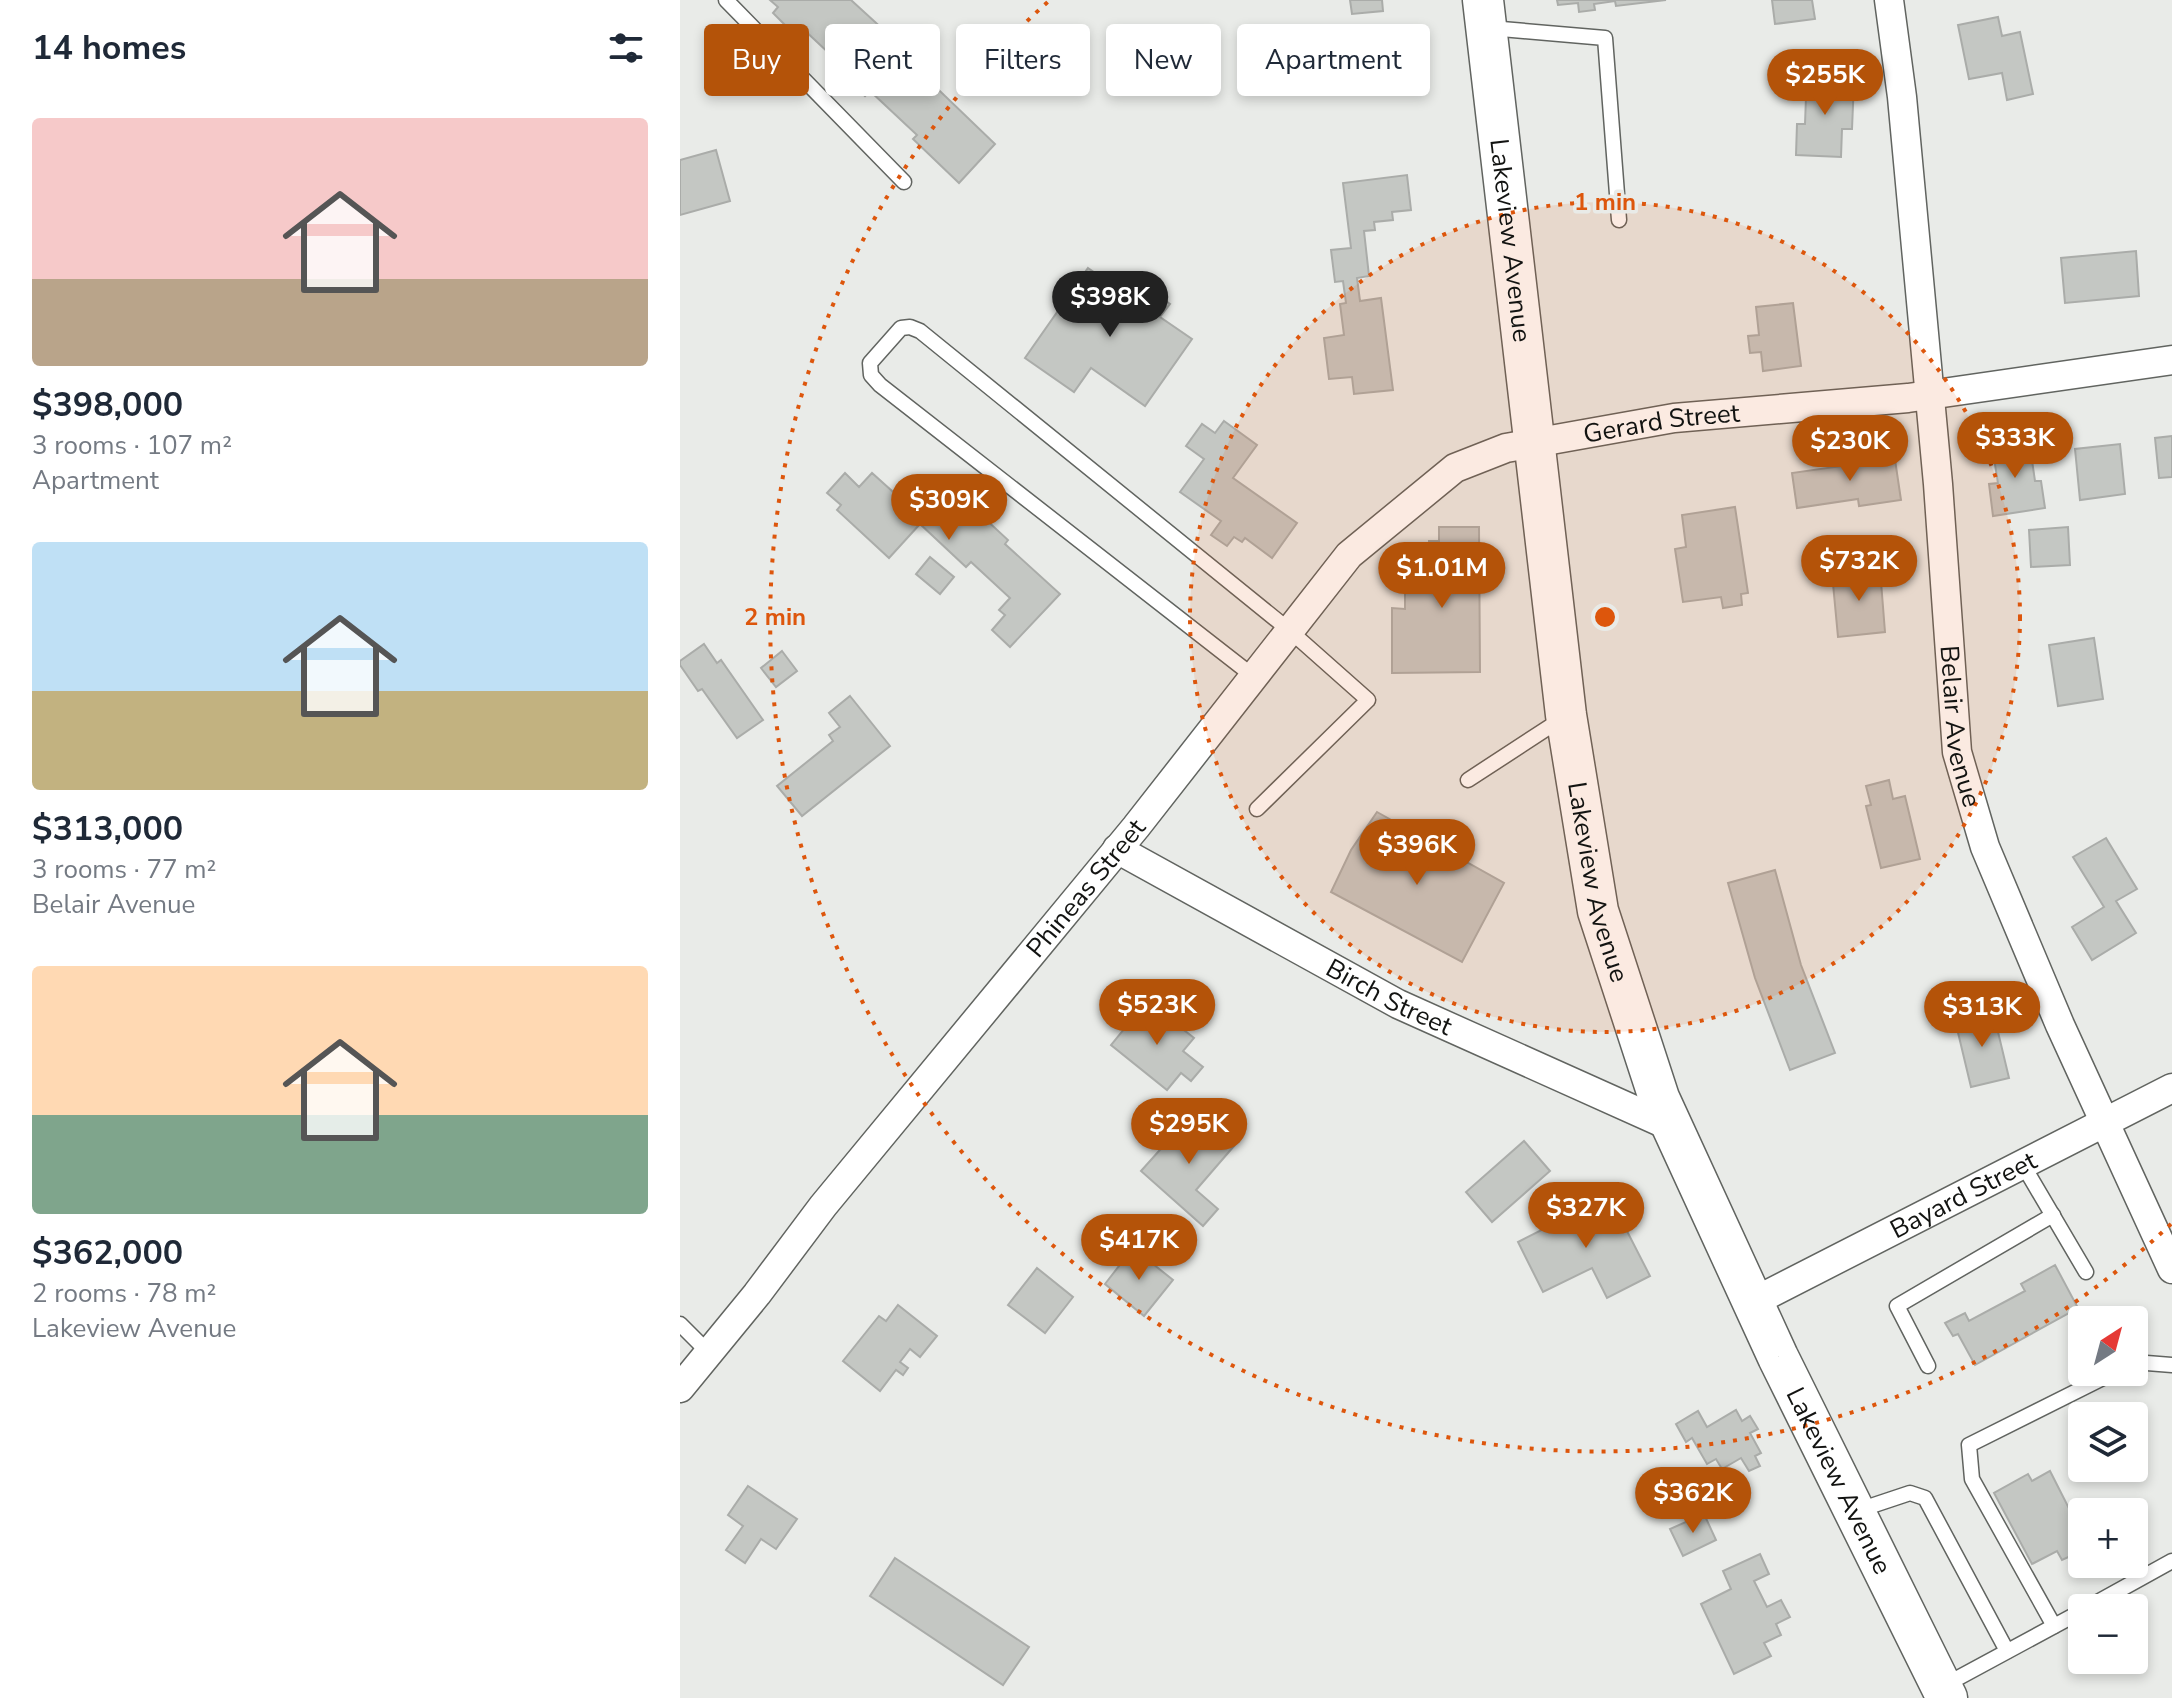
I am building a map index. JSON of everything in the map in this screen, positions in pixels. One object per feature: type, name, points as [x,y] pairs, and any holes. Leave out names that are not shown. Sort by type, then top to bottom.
[{"type":"main road","name":"Lakeview Avenue","points":[[1484,14],[1566,715],[1598,911],[1659,1098],[1753,1302],[1944,1692]]},
{"type":"street","name":"Belair Avenue","points":[[1889,0],[1930,395],[1957,752],[1985,847],[2172,1269]]},
{"type":"street","name":"Gerard Street","points":[[1533,442],[1674,418],[1930,395],[2172,360]]},
{"type":"street","name":"Phineas Street","points":[[680,1388],[823,1206],[1117,849],[1349,555],[1455,468],[1506,448],[1533,442]]},
{"type":"street","name":"Birch Street","points":[[1117,849],[1398,1004],[1672,1127]]},
{"type":"street","name":"Bayard Street","points":[[1753,1302],[2172,1088]]},
{"type":"lane","points":[[726,0],[904,182]]},
{"type":"lane","points":[[1484,14],[1605,38],[1619,220]]},
{"type":"lane","points":[[1253,676],[880,385],[871,375],[870,363],[901,328],[920,331],[1289,630],[1368,700],[1257,809]]},
{"type":"lane","points":[[1468,780],[1566,715]]},
{"type":"lane","points":[[2023,1165],[2086,1272]]},
{"type":"lane","points":[[1928,1366],[1897,1306],[2053,1215]]},
{"type":"lane","points":[[680,1324],[709,1353]]},
{"type":"lane","points":[[2148,1363],[2172,1365]]},
{"type":"lane","points":[[2054,1626],[1972,1479],[1969,1445],[2087,1386]]},
{"type":"lane","points":[[1854,1511],[1910,1493],[1925,1498],[2007,1651]]},
{"type":"lane","points":[[2112,1594],[2172,1561]]},
{"type":"lane","points":[[1944,1692],[2007,1651],[2068,1618]]},
{"type":"building","points":[[770,0],[851,0],[877,24],[825,24],[825,49],[809,34],[809,24],[784,24],[773,13],[778,7]]},
{"type":"building","points":[[1350,0],[1382,0],[1383,11],[1352,14]]},
{"type":"building","points":[[1557,0],[1666,0],[1616,6],[1615,1],[1594,4],[1595,10],[1579,12],[1578,3],[1558,5]]},
{"type":"building","points":[[1772,0],[1812,0],[1815,19],[1775,24]]},
{"type":"building","points":[[1998,17],[2002,36],[2020,32],[2033,94],[2007,100],[2002,73],[1969,79],[1958,25]]},
{"type":"building","points":[[1799,79],[1854,81],[1852,129],[1842,129],[1841,157],[1796,155],[1797,124],[1805,124],[1806,97],[1798,96]]},
{"type":"building","points":[[940,91],[995,144],[959,183],[913,139],[917,135],[875,96],[940,96]]},
{"type":"building","points":[[716,150],[730,201],[680,215],[680,160]]},
{"type":"building","points":[[1407,175],[1411,210],[1392,212],[1393,220],[1374,222],[1375,230],[1364,231],[1369,276],[1357,278],[1360,301],[1381,298],[1393,390],[1354,394],[1352,377],[1329,379],[1324,338],[1344,335],[1340,304],[1346,303],[1343,281],[1335,282],[1331,250],[1351,248],[1343,183]]},
{"type":"building","points":[[2136,251],[2139,296],[2065,303],[2061,258]]},
{"type":"building","points":[[1088,268],[1137,302],[1147,288],[1170,304],[1160,317],[1192,339],[1145,406],[1091,368],[1074,392],[1025,358]]},
{"type":"building","points":[[1793,303],[1801,366],[1763,371],[1761,352],[1750,353],[1748,336],[1759,335],[1756,307]]},
{"type":"building","points":[[1224,421],[1257,445],[1233,478],[1297,523],[1272,558],[1245,538],[1242,542],[1234,537],[1227,546],[1211,535],[1221,521],[1180,492],[1204,459],[1186,446],[1202,424],[1215,433]]},
{"type":"building","points":[[2172,436],[2172,477],[2159,478],[2155,438]]},
{"type":"building","points":[[2029,440],[2035,481],[2041,481],[2045,508],[1993,516],[1989,484],[1998,483],[1992,446]]},
{"type":"building","points":[[2120,444],[2125,494],[2080,500],[2075,449]]},
{"type":"building","points":[[1894,453],[1901,500],[1859,506],[1858,499],[1797,508],[1792,473],[1870,462],[1869,456]]},
{"type":"building","points":[[845,473],[859,487],[872,473],[912,509],[941,478],[1008,540],[1005,544],[1060,594],[1010,647],[992,630],[1005,615],[999,610],[1010,598],[971,562],[966,567],[920,524],[889,558],[837,510],[841,505],[827,493]]},
{"type":"building","points":[[1735,507],[1748,593],[1741,594],[1742,605],[1723,608],[1721,597],[1683,602],[1675,549],[1686,547],[1682,515]]},
{"type":"building","points":[[1439,527],[1479,527],[1480,672],[1392,673],[1392,608],[1405,609],[1405,580],[1429,580],[1429,541],[1439,541]]},
{"type":"building","points":[[2068,527],[2070,565],[2031,567],[2029,530]]},
{"type":"building","points":[[930,557],[954,577],[940,594],[916,574]]},
{"type":"building","points":[[1880,569],[1885,632],[1838,637],[1832,573]]},
{"type":"building","points":[[2094,638],[2103,699],[2058,706],[2049,645]]},
{"type":"building","points":[[704,644],[717,663],[721,660],[763,720],[737,738],[702,689],[698,691],[680,665],[680,661]]},
{"type":"building","points":[[782,651],[797,671],[776,687],[761,668]]},
{"type":"building","points":[[850,696],[890,746],[802,816],[777,786],[833,741],[829,735],[840,727],[829,713]]},
{"type":"building","points":[[1889,780],[1893,799],[1905,796],[1920,859],[1881,868],[1866,806],[1871,805],[1866,786]]},
{"type":"building","points":[[1377,812],[1504,883],[1462,962],[1331,892],[1351,850]]},
{"type":"building","points":[[2106,838],[2137,889],[2116,901],[2136,933],[2092,960],[2072,927],[2104,907],[2073,857]]},
{"type":"building","points":[[1775,870],[1801,965],[1835,1053],[1790,1070],[1755,978],[1728,883]]},
{"type":"building","points":[[1147,1001],[1194,1038],[1183,1051],[1203,1067],[1191,1081],[1181,1073],[1167,1090],[1111,1045]]},
{"type":"building","points":[[1993,1011],[2009,1078],[1971,1087],[1955,1020]]},
{"type":"building","points":[[1194,1112],[1234,1146],[1196,1190],[1218,1209],[1203,1226],[1141,1171]]},
{"type":"building","points":[[1524,1141],[1550,1171],[1492,1222],[1466,1192]]},
{"type":"building","points":[[1609,1196],[1650,1276],[1607,1298],[1592,1268],[1543,1292],[1518,1242]]},
{"type":"building","points":[[1133,1248],[1173,1280],[1144,1316],[1105,1284]]},
{"type":"building","points":[[2055,1265],[2077,1306],[2068,1306],[2068,1314],[1975,1365],[1958,1334],[1953,1336],[1945,1323],[1965,1313],[1969,1321],[2025,1291],[2021,1284]]},
{"type":"building","points":[[1037,1268],[1073,1297],[1045,1333],[1008,1305]]},
{"type":"building","points":[[898,1305],[937,1336],[920,1357],[910,1349],[900,1362],[908,1368],[903,1375],[896,1370],[880,1391],[843,1361],[879,1316],[886,1321]]},
{"type":"building","points":[[1736,1410],[1742,1421],[1750,1416],[1758,1429],[1750,1433],[1761,1453],[1755,1456],[1760,1466],[1749,1471],[1741,1458],[1722,1469],[1716,1459],[1707,1464],[1692,1438],[1686,1442],[1676,1424],[1698,1411],[1707,1427]]},
{"type":"building","points":[[2050,1471],[2068,1506],[2068,1557],[2062,1560],[2057,1551],[2032,1564],[1994,1493],[2028,1474],[2032,1481]]},
{"type":"building","points":[[748,1486],[797,1519],[776,1549],[761,1539],[745,1563],[726,1550],[743,1526],[728,1515]]},
{"type":"building","points":[[1704,1514],[1716,1540],[1683,1556],[1670,1529]]},
{"type":"building","points":[[1760,1554],[1769,1574],[1754,1581],[1767,1607],[1781,1600],[1790,1617],[1776,1624],[1781,1635],[1764,1643],[1771,1656],[1734,1674],[1701,1604],[1731,1589],[1723,1571]]},
{"type":"building","points":[[895,1558],[1029,1647],[1003,1685],[870,1596]]}]
